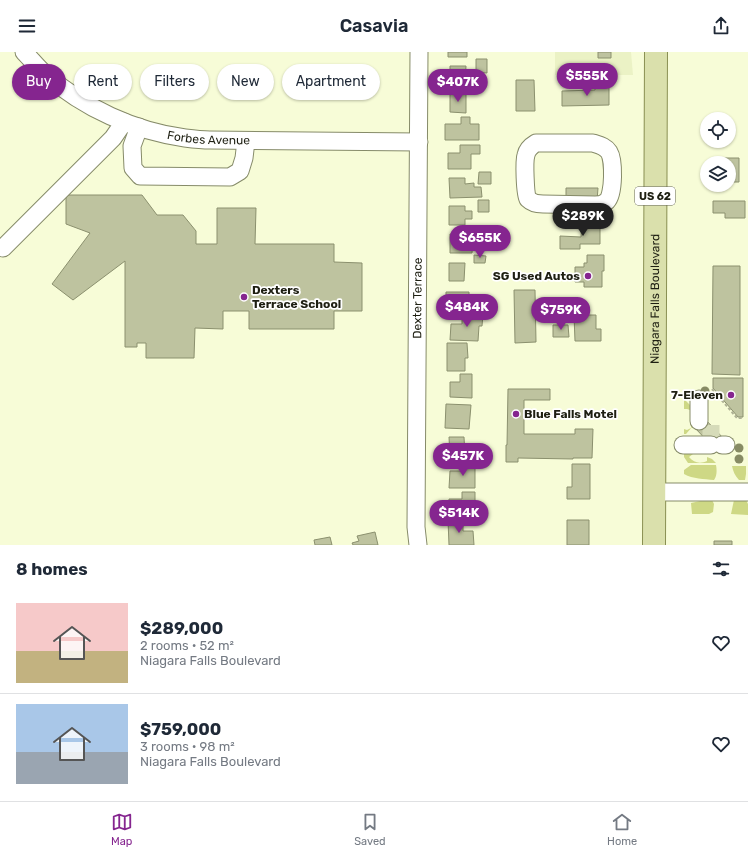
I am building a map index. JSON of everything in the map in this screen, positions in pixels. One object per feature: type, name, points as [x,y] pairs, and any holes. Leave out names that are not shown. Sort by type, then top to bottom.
[{"type":"main road","name":"Niagara Falls Boulevard","points":[[654,545],[654,241],[656,52]]},
{"type":"street","name":"Forbes Avenue","points":[[24,52],[44,74],[68,93],[81,101],[105,114],[162,134],[210,140],[418,142]]},
{"type":"street","name":"Dexter Terrace","points":[[418,545],[416,519],[419,52]]},
{"type":"street","points":[[132,124],[133,168],[140,176],[230,177],[240,171],[244,158],[246,141]]},
{"type":"street","points":[[3,248],[113,138],[132,124]]},
{"type":"street","points":[[536,167],[537,148],[543,143],[600,144],[609,153],[612,160],[611,195],[607,201],[602,204],[595,205],[537,204],[527,198],[526,156],[531,146],[543,143]]},
{"type":"street","points":[[683,444],[710,434],[705,394]]},
{"type":"street","points":[[655,492],[748,492]]},
{"type":"path","points":[[705,394],[737,418],[743,418]]},
{"type":"shaded area","points":[[555,52],[631,52],[633,75],[555,75]]},
{"type":"green space","points":[[684,399],[692,407],[692,427],[686,434],[684,434],[684,429],[687,430],[691,428],[691,414],[690,410],[684,409]]},
{"type":"green space","points":[[684,454],[693,454],[689,457],[695,462],[700,463],[688,463],[684,457]]},
{"type":"green space","points":[[707,457],[716,463],[700,463],[707,461]]},
{"type":"green space","points":[[691,465],[716,465],[714,480],[691,477],[684,474],[684,470]]},
{"type":"green space","points":[[732,466],[746,466],[745,480],[739,480],[736,477]]},
{"type":"green space","points":[[712,500],[714,504],[713,512],[709,514],[692,514],[691,503]]},
{"type":"green space","points":[[734,500],[746,500],[748,504],[748,515],[731,514]]},
{"type":"building","points":[[448,52],[467,52],[467,57],[448,57]]},
{"type":"building","points":[[598,52],[611,52],[611,58],[598,58]]},
{"type":"building","points":[[476,59],[487,59],[487,73],[476,72]]},
{"type":"building","points":[[450,66],[466,66],[465,85],[450,85]]},
{"type":"building","points":[[516,80],[534,80],[535,111],[516,111]]},
{"type":"building","points":[[595,85],[609,85],[609,105],[562,106],[562,91],[595,90]]},
{"type":"building","points":[[450,94],[466,94],[466,113],[450,112]]},
{"type":"building","points":[[461,117],[470,117],[470,124],[479,124],[479,140],[445,140],[445,124],[461,124]]},
{"type":"building","points":[[460,145],[480,145],[480,154],[471,154],[471,169],[448,169],[448,153],[460,153]]},
{"type":"building","points":[[736,158],[739,158],[739,182],[736,182]]},
{"type":"building","points":[[479,172],[491,172],[491,184],[478,184]]},
{"type":"building","points":[[449,178],[465,178],[465,184],[474,183],[474,187],[481,187],[482,197],[450,198]]},
{"type":"building","points":[[566,188],[598,188],[597,201],[566,201]]},
{"type":"building","points":[[66,195],[142,195],[157,215],[183,215],[196,231],[196,244],[217,244],[217,208],[256,208],[255,244],[334,244],[334,262],[362,263],[362,311],[334,311],[334,329],[249,329],[249,311],[223,311],[223,329],[195,328],[194,358],[146,358],[146,343],[137,343],[137,347],[125,347],[125,261],[73,300],[52,284],[90,233],[66,224]]},
{"type":"building","points":[[478,200],[489,200],[489,212],[478,212]]},
{"type":"building","points":[[713,201],[745,201],[745,218],[725,218],[725,213],[713,213]]},
{"type":"building","points":[[449,206],[465,206],[465,211],[472,211],[472,219],[465,219],[465,225],[449,225]]},
{"type":"building","points":[[582,222],[600,223],[600,244],[580,244],[580,249],[560,249],[560,236],[581,237]]},
{"type":"building","points":[[477,227],[489,228],[489,240],[477,240]]},
{"type":"building","points":[[450,234],[465,234],[465,237],[473,237],[472,253],[450,253]]},
{"type":"building","points":[[474,255],[486,256],[485,263],[474,263]]},
{"type":"building","name":"SG Used Autos","points":[[587,255],[604,255],[602,287],[584,287],[584,282],[575,282],[575,267],[584,267],[584,263],[587,263]]},
{"type":"building","points":[[449,263],[465,263],[464,281],[449,281]]},
{"type":"building","points":[[713,266],[740,266],[740,375],[712,374]]},
{"type":"building","points":[[514,290],[535,290],[536,342],[515,343]]},
{"type":"building","points":[[446,292],[469,292],[469,297],[477,297],[477,310],[446,309]]},
{"type":"building","points":[[462,314],[483,314],[482,326],[479,326],[478,341],[450,340],[451,324],[462,324]]},
{"type":"building","points":[[574,315],[596,315],[596,329],[601,329],[601,341],[575,341]]},
{"type":"building","points":[[553,325],[568,325],[569,337],[553,337]]},
{"type":"building","points":[[447,343],[467,343],[468,358],[465,358],[465,371],[447,371]]},
{"type":"building","points":[[460,374],[472,374],[472,398],[450,397],[450,382],[460,382]]},
{"type":"building","name":"7-Eleven","points":[[713,378],[743,378],[743,417],[738,417],[713,388]]},
{"type":"building","name":"Blue Falls Motel","points":[[508,389],[550,389],[550,400],[524,400],[524,434],[575,434],[575,429],[593,429],[592,458],[518,458],[518,462],[506,462]]},
{"type":"building","points":[[446,404],[471,405],[469,429],[445,428]]},
{"type":"building","points":[[703,417],[726,441],[716,450],[694,427]]},
{"type":"building","points":[[449,437],[464,437],[465,456],[450,457]]},
{"type":"building","points":[[462,464],[475,464],[475,488],[449,488],[450,471],[462,471]]},
{"type":"building","points":[[572,464],[590,464],[590,499],[567,499],[567,487],[572,487]]},
{"type":"building","points":[[462,492],[475,492],[475,516],[449,515],[449,499],[462,499]]},
{"type":"building","points":[[448,520],[463,520],[463,531],[473,531],[474,545],[449,545]]},
{"type":"building","points":[[567,520],[589,520],[589,545],[567,545]]},
{"type":"building","points":[[375,532],[378,545],[353,545],[352,543],[359,541],[357,536]]},
{"type":"building","points":[[330,537],[332,545],[315,545],[314,540]]},
{"type":"building","points":[[714,541],[732,541],[732,545],[714,545]]},
{"type":"tunnel","points":[[711,425],[711,445]]},
{"type":"place","name":"SG Used Autos","points":[[588,276]]},
{"type":"place","name":"Dexters Terrace School","points":[[244,297]]},
{"type":"place","name":"7-Eleven","points":[[731,395]]},
{"type":"place","name":"Blue Falls Motel","points":[[516,414]]}]
